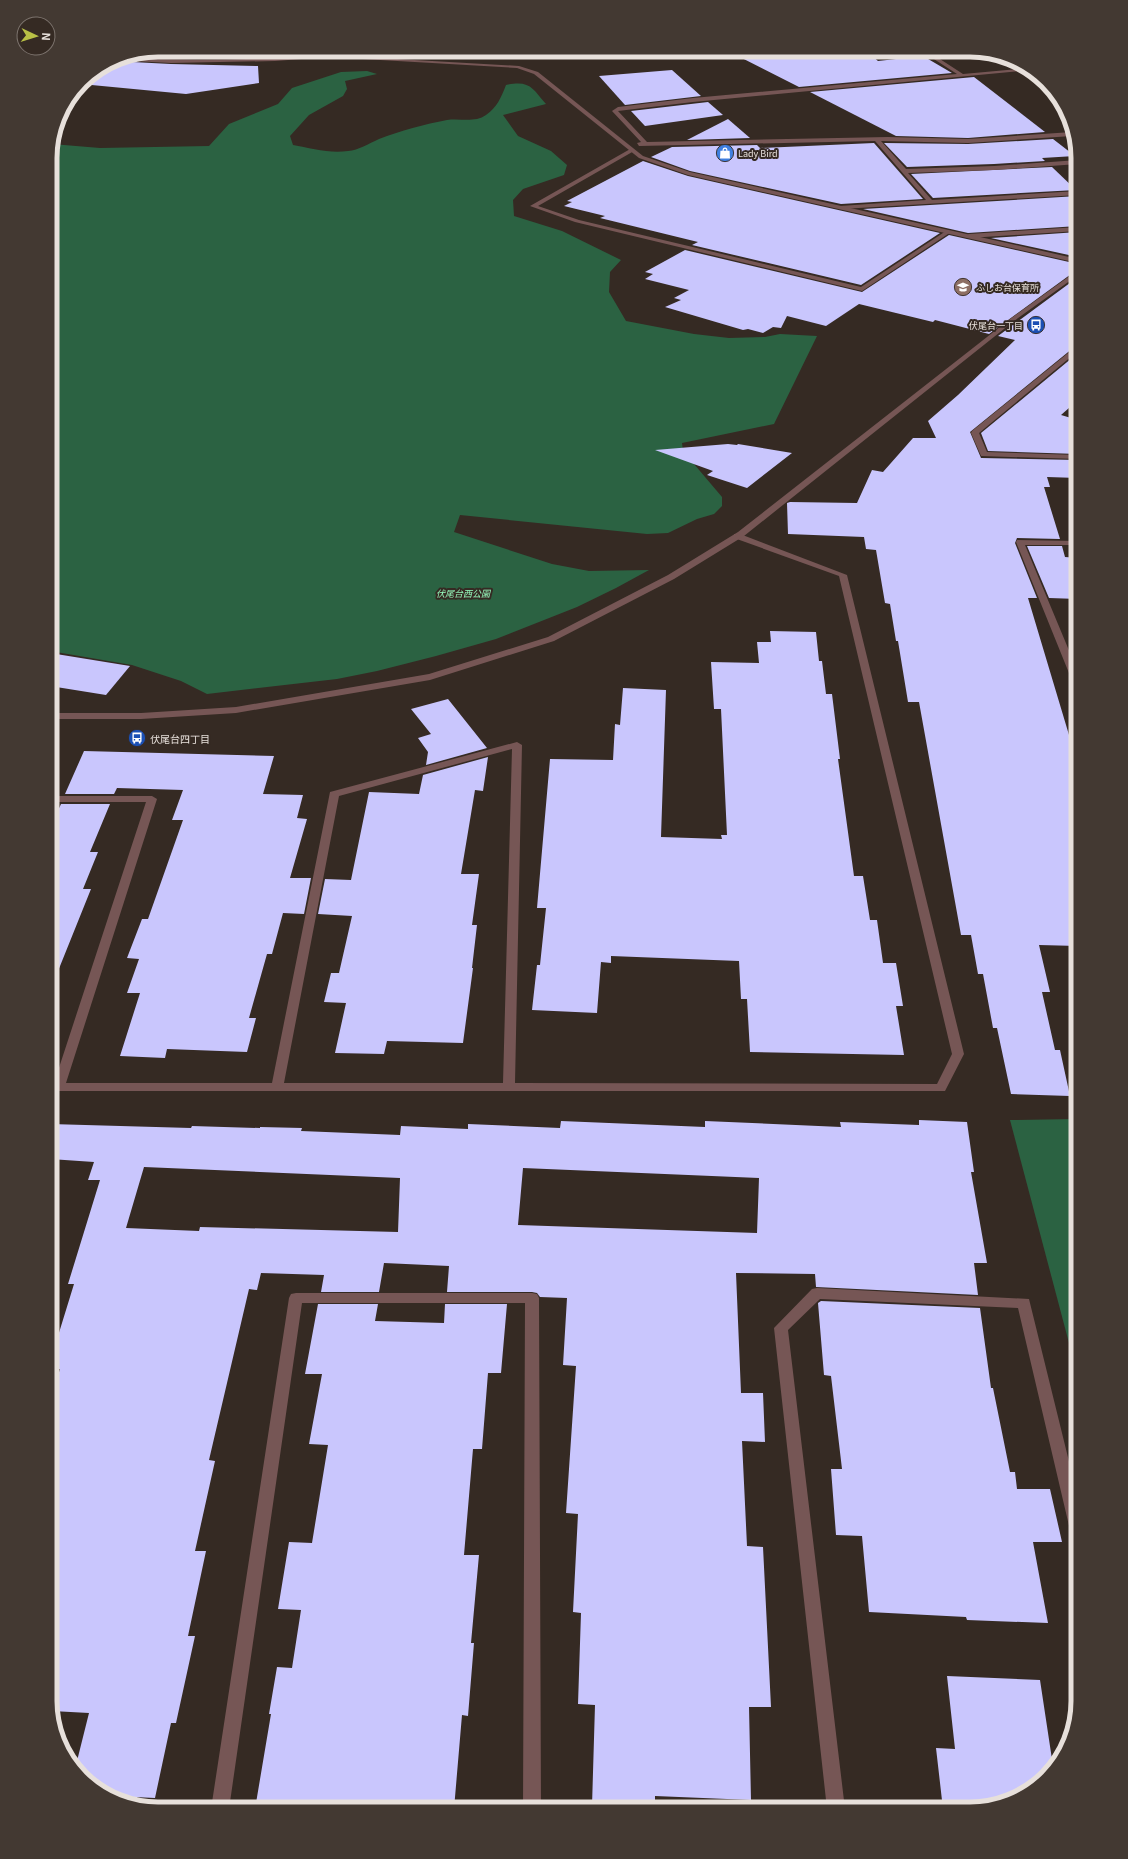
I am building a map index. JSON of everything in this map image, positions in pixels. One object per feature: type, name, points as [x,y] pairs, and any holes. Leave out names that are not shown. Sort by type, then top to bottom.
[{"type":"street","points":[[131,60],[186,62],[275,60],[315,57]]},
{"type":"street","points":[[345,57],[518,67],[536,73],[641,157],[688,173],[1071,259]]},
{"type":"street","points":[[933,57],[961,75]]},
{"type":"street","points":[[646,144],[615,111],[618,109],[693,100],[1019,70]]},
{"type":"street","points":[[625,144],[877,140],[968,141],[1068,134]]},
{"type":"street","points":[[877,140],[931,202]]},
{"type":"street","points":[[632,150],[533,206],[577,221],[764,264],[862,289],[948,232]]},
{"type":"street","points":[[904,171],[994,168],[1071,162]]},
{"type":"street","points":[[842,207],[1071,193]]},
{"type":"street","points":[[969,236],[1071,229]]},
{"type":"street","points":[[57,716],[141,716],[236,710],[430,677],[551,640],[671,577],[737,536],[1012,320],[1071,277]]},
{"type":"street","points":[[1071,353],[975,433],[984,454],[1071,457]]},
{"type":"street","points":[[57,1086],[941,1088],[958,1054],[842,575],[737,536]]},
{"type":"street","points":[[1071,543],[1020,542],[1071,666]]},
{"type":"street","points":[[277,1087],[334,794],[518,745],[509,1087]]},
{"type":"street","points":[[57,799],[152,799],[57,1077]]},
{"type":"street","points":[[835,1802],[780,1328],[817,1293],[1024,1303],[1071,1501]]},
{"type":"street","points":[[221,1802],[296,1298],[532,1298],[532,1802]]},
{"type":"green space","name":"伏尾台⻄公園","points":[[367,71],[377,74],[345,81],[347,89],[343,96],[309,115],[290,136],[293,145],[327,151],[341,152],[352,150],[387,136],[421,126],[447,120],[472,120],[482,117],[490,112],[496,105],[506,85],[526,85],[534,90],[546,104],[503,115],[518,136],[551,151],[567,165],[564,175],[523,189],[513,200],[514,216],[562,231],[621,260],[610,272],[609,292],[626,321],[694,334],[729,338],[765,337],[780,334],[817,336],[774,424],[682,443],[683,451],[722,497],[722,506],[714,514],[697,519],[668,533],[647,534],[460,515],[454,532],[552,564],[589,571],[649,570],[577,607],[496,639],[377,671],[337,679],[207,694],[181,681],[132,665],[57,652],[58,145],[100,148],[209,146],[229,124],[278,104],[292,88],[341,72]]},
{"type":"green space","points":[[1071,1119],[1071,1351],[1010,1120]]},
{"type":"building","points":[[154,57],[213,57],[212,58]]},
{"type":"building","points":[[740,57],[873,57],[878,61],[925,57],[952,73],[799,87]]},
{"type":"building","points":[[128,62],[258,66],[259,83],[186,94],[89,85],[102,74]]},
{"type":"building","points":[[672,70],[701,96],[625,105],[599,76]]},
{"type":"building","points":[[974,77],[1045,132],[968,138],[896,136],[810,92]]},
{"type":"building","points":[[708,102],[723,115],[645,126],[631,111]]},
{"type":"building","points":[[728,119],[750,138],[687,140]]},
{"type":"building","points":[[1053,139],[1071,153],[1071,156],[1042,158],[1045,161],[907,167],[884,143],[968,144]]},
{"type":"building","points":[[874,143],[923,199],[841,204],[690,171],[651,157],[672,147],[757,145],[760,148]]},
{"type":"building","points":[[643,161],[688,176],[940,233],[861,285],[692,245],[698,242],[600,218],[605,216],[564,206],[572,202],[567,201]]},
{"type":"building","points":[[1052,167],[1071,185],[1071,190],[933,198],[911,174]]},
{"type":"building","points":[[1071,196],[1071,226],[968,233],[863,209]]},
{"type":"building","points":[[1071,232],[1071,255],[991,238]]},
{"type":"building","points":[[949,235],[1071,262],[1071,274],[989,334],[935,320],[933,322],[859,304],[826,326],[787,316],[781,328],[773,327],[763,333],[748,329],[743,330],[665,307],[681,300],[674,298],[689,290],[645,279],[653,274],[645,272],[685,250],[862,292]]},
{"type":"building","points":[[1071,282],[1071,350],[970,432],[981,458],[1071,460],[1071,478],[1047,477],[1050,487],[1044,487],[1060,539],[1017,538],[1015,543],[1037,598],[1028,598],[1071,742],[1071,946],[1039,945],[1050,992],[1042,992],[1055,1050],[1060,1050],[1070,1096],[1011,1094],[997,1028],[993,1028],[983,974],[978,974],[971,935],[961,935],[919,702],[908,702],[898,641],[896,641],[890,604],[885,603],[876,550],[866,549],[864,537],[788,534],[787,503],[857,503],[872,470],[883,472],[913,438],[936,438],[928,421],[958,395],[1015,340],[998,336]]},
{"type":"building","points":[[1071,359],[1071,406],[1061,415],[1071,418],[1071,454],[988,451],[981,433]]},
{"type":"building","points":[[738,444],[792,453],[747,488],[707,475],[713,471],[655,450]]},
{"type":"building","points":[[1027,546],[1062,546],[1065,557],[1071,557],[1071,599],[1049,598]]},
{"type":"building","points":[[770,631],[816,632],[819,661],[822,661],[826,694],[832,694],[840,759],[838,759],[854,876],[863,876],[870,920],[877,920],[883,963],[896,963],[903,1006],[896,1006],[904,1055],[750,1052],[747,999],[741,999],[739,961],[611,956],[611,963],[601,962],[597,1013],[532,1010],[537,965],[540,965],[546,908],[537,908],[550,759],[613,760],[615,724],[620,725],[623,688],[666,690],[661,837],[722,839],[721,835],[727,835],[721,709],[714,709],[711,662],[759,663],[757,642],[771,642]]},
{"type":"building","points":[[57,654],[130,666],[106,695],[57,687]]},
{"type":"building","points":[[448,699],[487,748],[426,765],[428,752],[418,738],[431,734],[411,709]]},
{"type":"building","points":[[84,751],[274,756],[263,794],[303,795],[297,818],[307,819],[290,878],[311,878],[304,914],[283,913],[272,954],[267,954],[249,1018],[256,1018],[247,1052],[167,1049],[165,1058],[120,1056],[140,993],[127,993],[139,959],[127,958],[142,919],[148,919],[183,820],[172,820],[183,790],[117,788],[114,794],[65,794]]},
{"type":"building","points":[[488,757],[483,791],[475,790],[461,874],[479,874],[472,925],[477,925],[473,968],[463,1043],[387,1041],[384,1054],[335,1053],[346,1003],[324,1002],[331,973],[339,973],[352,916],[318,914],[325,879],[351,880],[369,792],[419,794],[423,775]]},
{"type":"building","points":[[61,804],[110,804],[90,852],[98,852],[83,889],[91,889],[57,974],[57,813]]},
{"type":"building","points":[[919,1120],[967,1122],[974,1172],[971,1172],[987,1263],[974,1263],[978,1295],[816,1287],[815,1274],[736,1273],[741,1393],[763,1393],[765,1442],[742,1441],[747,1546],[763,1547],[771,1707],[749,1707],[751,1800],[655,1796],[655,1802],[592,1802],[595,1705],[578,1704],[581,1613],[573,1612],[578,1514],[566,1513],[576,1366],[563,1365],[567,1298],[540,1297],[537,1293],[532,1292],[447,1292],[449,1266],[384,1263],[379,1292],[321,1292],[324,1275],[261,1273],[257,1290],[249,1289],[209,1460],[215,1461],[195,1551],[206,1551],[188,1636],[195,1636],[176,1723],[171,1723],[155,1798],[125,1797],[114,1792],[102,1785],[82,1767],[77,1761],[89,1713],[58,1711],[57,1707],[57,1379],[60,1369],[57,1369],[57,1339],[74,1284],[68,1284],[100,1180],[88,1180],[94,1162],[57,1159],[57,1124],[191,1128],[192,1126],[302,1128],[301,1131],[400,1135],[401,1126],[468,1129],[468,1124],[560,1128],[561,1121],[705,1127],[705,1121],[841,1127],[840,1122],[919,1125]],"holes":[[[144,1167],[400,1178],[398,1232],[200,1227],[199,1231],[126,1228]],[[523,1168],[759,1178],[757,1233],[518,1225]]]},
{"type":"building","points":[[821,1301],[980,1308],[991,1388],[993,1388],[1010,1472],[1015,1472],[1017,1489],[1050,1489],[1062,1542],[1033,1542],[1048,1623],[967,1620],[966,1617],[869,1612],[862,1536],[836,1535],[831,1469],[842,1469],[831,1376],[824,1375],[818,1303]]},
{"type":"building","points":[[318,1304],[378,1304],[375,1321],[444,1323],[445,1304],[507,1304],[501,1373],[488,1373],[482,1449],[473,1449],[464,1555],[479,1555],[471,1643],[474,1643],[468,1716],[462,1715],[455,1802],[256,1802],[271,1714],[269,1714],[277,1667],[292,1668],[301,1610],[278,1609],[289,1542],[312,1543],[328,1445],[309,1444],[322,1374],[305,1374]]},
{"type":"building","points":[[947,1676],[1040,1680],[1052,1759],[1036,1777],[1014,1792],[996,1799],[970,1802],[942,1802],[936,1748],[955,1749]]},
{"type":"place","name":"Lady Bird","points":[[725,153]]},
{"type":"place","name":"ふしお台保育所","points":[[963,287]]},
{"type":"place","name":"伏尾台一丁目","points":[[1036,325]]},
{"type":"place","name":"伏尾台四丁目","points":[[137,738]]}]
